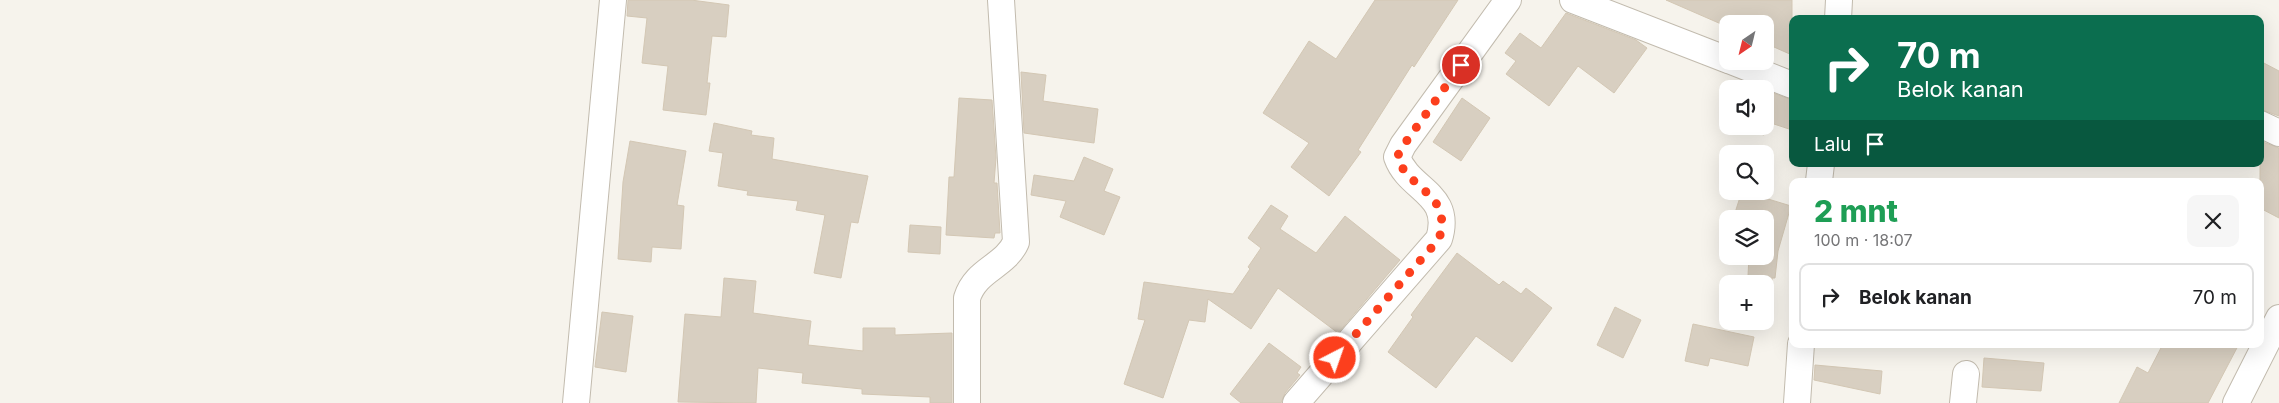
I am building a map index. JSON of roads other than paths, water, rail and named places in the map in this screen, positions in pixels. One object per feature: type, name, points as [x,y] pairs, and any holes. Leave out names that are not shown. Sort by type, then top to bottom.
[{"type":"street","points":[[576,403],[613,0]]},
{"type":"street","points":[[966,403],[967,298],[971,285],[1011,252],[1016,242],[1001,0]]},
{"type":"street","points":[[1296,403],[1439,239],[1443,226],[1442,214],[1433,197],[1401,168],[1397,157],[1508,0]]},
{"type":"street","points":[[1574,0],[1719,57]]},
{"type":"street","points":[[1838,15],[1839,0]]},
{"type":"street","points":[[1753,70],[1789,84]]},
{"type":"street","points":[[2264,126],[2279,133]]},
{"type":"street","points":[[2264,348],[2279,318]]},
{"type":"street","points":[[1797,403],[1802,348]]},
{"type":"street","points":[[2236,403],[2264,348]]},
{"type":"street","points":[[1962,403],[1966,374]]}]
